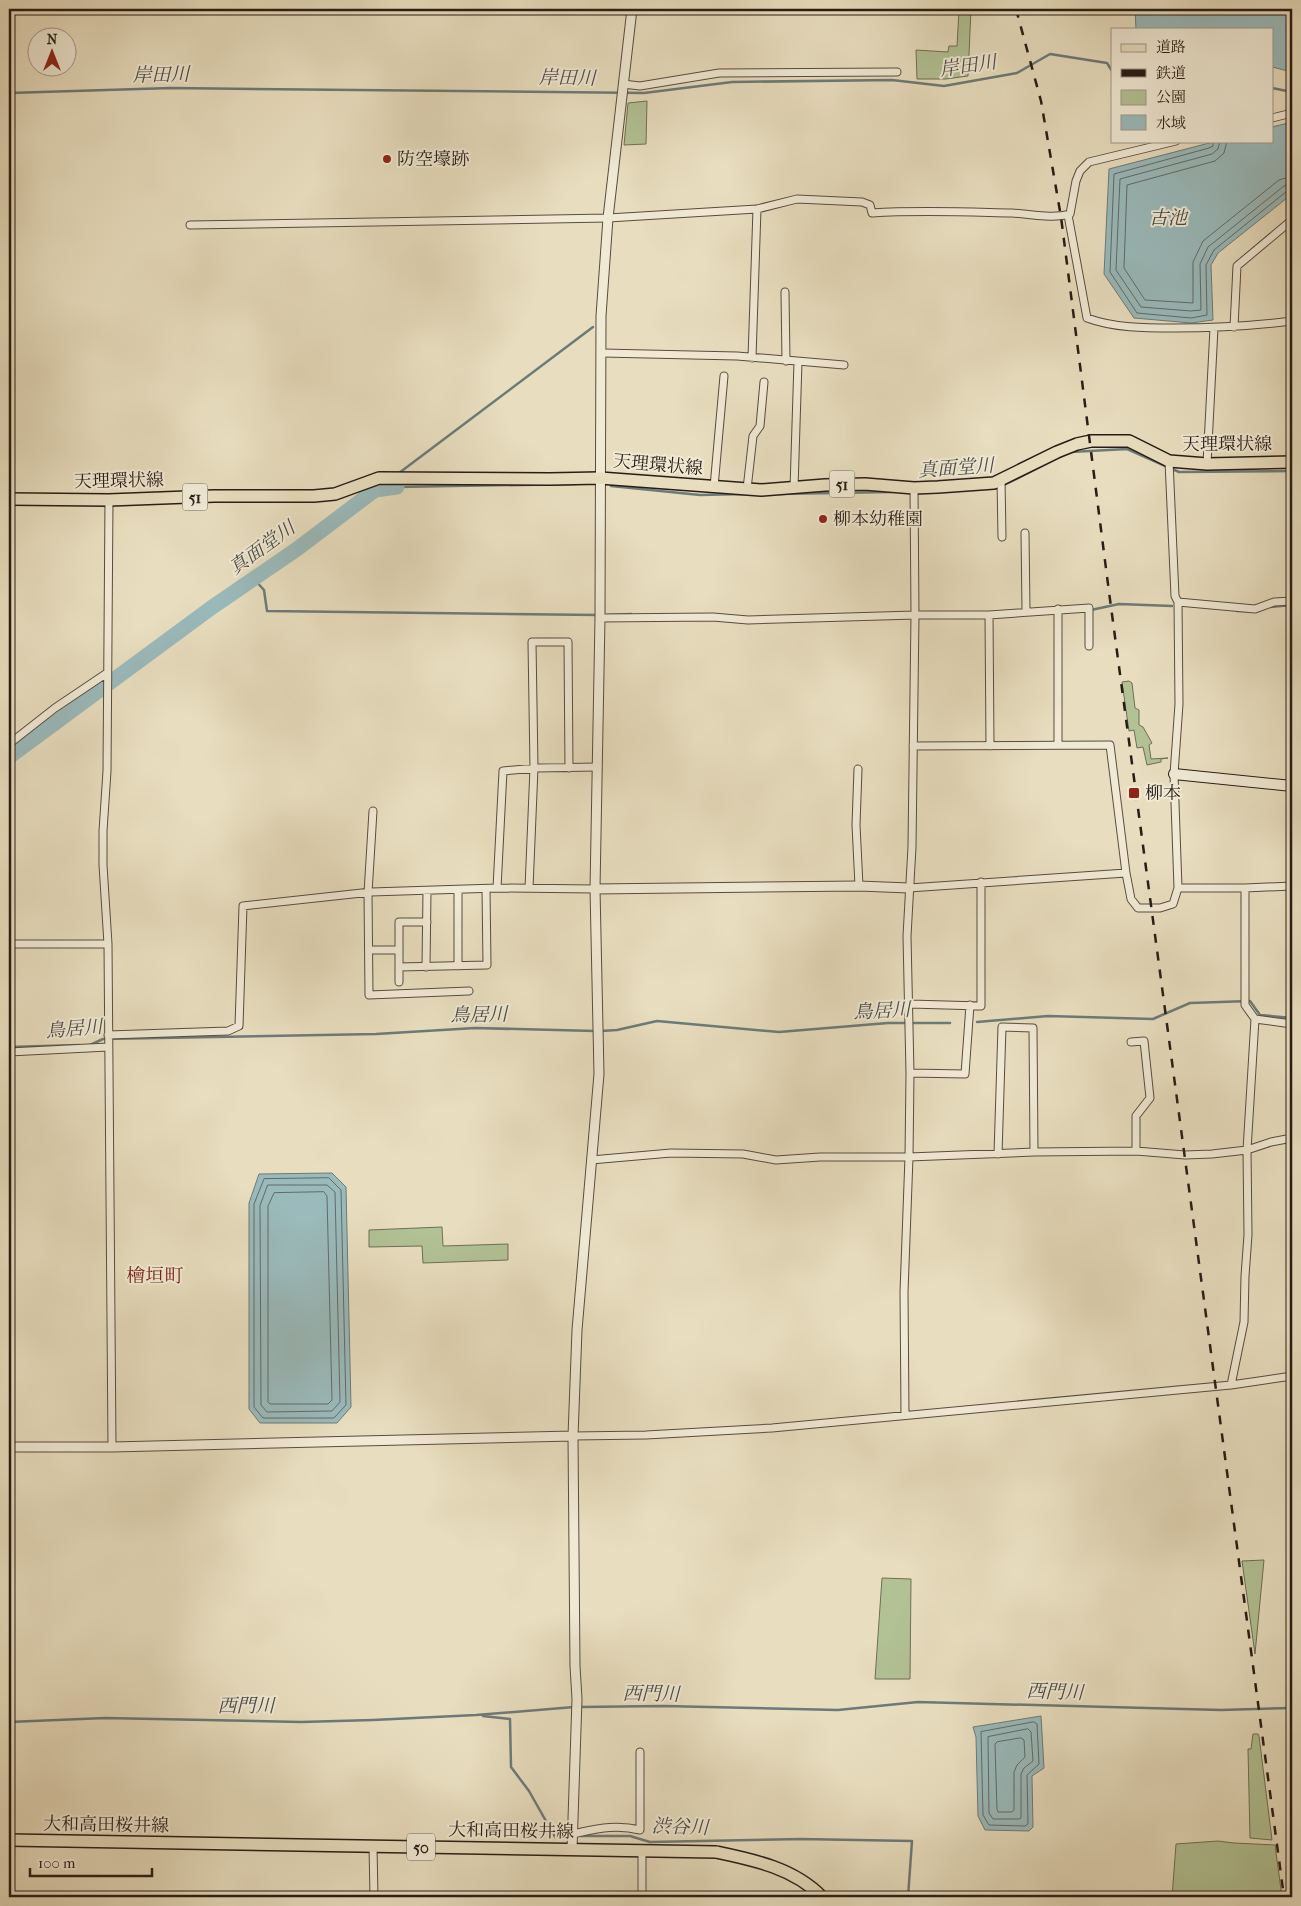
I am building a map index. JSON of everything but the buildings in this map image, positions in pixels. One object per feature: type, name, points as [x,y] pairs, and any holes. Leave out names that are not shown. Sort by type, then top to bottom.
[{"type":"main road","name":"天理環状線","points":[[9,499],[109,500],[214,496],[314,496],[335,494],[379,478],[600,478],[748,489],[864,484],[914,488],[994,483],[1057,452],[1090,441],[1129,442],[1169,461],[1207,464],[1292,462]]},
{"type":"main road","points":[[1174,774],[1292,786]]},
{"type":"main road","name":"大和高田桜井線","points":[[9,1840],[373,1846],[572,1841],[642,1851],[716,1852],[760,1861],[787,1872],[822,1897]]},
{"type":"street","points":[[632,9],[608,218],[601,316],[600,618],[596,889],[599,1074],[577,1330],[573,1436],[576,1705],[572,1841],[612,1826],[625,1826],[640,1830],[640,1752]]},
{"type":"street","points":[[623,86],[640,86],[719,73],[897,72]]},
{"type":"street","points":[[1274,118],[1292,113]]},
{"type":"street","points":[[1172,142],[1089,162],[1080,170],[1070,214],[1068,215],[1087,318],[1140,328],[1214,328],[1292,321]]},
{"type":"street","points":[[190,225],[608,218],[757,209],[796,199],[862,202],[870,205],[872,213],[906,211],[1012,213],[1061,217],[1068,215]]},
{"type":"street","points":[[752,358],[757,209]]},
{"type":"street","points":[[1234,327],[1237,266],[1292,220]]},
{"type":"street","points":[[785,292],[786,361]]},
{"type":"street","points":[[1207,464],[1214,328]]},
{"type":"street","points":[[602,353],[752,358],[844,365]]},
{"type":"street","points":[[794,488],[798,362]]},
{"type":"street","points":[[714,487],[724,376]]},
{"type":"street","points":[[748,489],[753,436],[760,426],[764,382]]},
{"type":"street","points":[[913,746],[1110,745],[1131,899],[1138,908],[1160,908],[1173,904],[1178,888],[1174,774],[1179,704],[1178,602],[1175,596],[1169,461]]},
{"type":"street","points":[[1001,479],[1002,537]]},
{"type":"street","points":[[905,1415],[904,1292],[910,1074],[910,1004],[907,936],[912,847],[915,615],[914,488]]},
{"type":"street","points":[[109,500],[107,772],[103,848],[108,944],[112,1447]]},
{"type":"street","points":[[1025,533],[1026,611]]},
{"type":"street","points":[[1178,602],[1255,609],[1274,602],[1292,600]]},
{"type":"street","points":[[600,618],[713,617],[748,620],[915,615],[988,615],[1089,608],[1089,646]]},
{"type":"street","points":[[1058,609],[1058,744]]},
{"type":"street","points":[[988,615],[990,746]]},
{"type":"street","points":[[529,888],[534,768],[532,642],[568,642],[568,768]]},
{"type":"street","points":[[9,744],[56,708],[107,675]]},
{"type":"street","points":[[497,888],[503,772],[534,768],[597,767]]},
{"type":"street","points":[[858,769],[856,825],[859,886]]},
{"type":"street","points":[[373,812],[368,892],[369,995],[469,991]]},
{"type":"street","points":[[108,1035],[228,1031],[239,1026],[243,906],[368,892],[497,888],[596,889],[859,886],[909,888],[1126,873]]},
{"type":"street","points":[[910,1004],[981,1006],[981,882]]},
{"type":"street","points":[[1178,888],[1292,886]]},
{"type":"street","points":[[1231,1385],[1244,1322],[1248,1235],[1247,1150],[1255,1019],[1245,1002],[1245,888]]},
{"type":"street","points":[[399,967],[487,965],[486,889]]},
{"type":"street","points":[[458,890],[458,966]]},
{"type":"street","points":[[426,966],[427,891]]},
{"type":"street","points":[[399,982],[399,922],[427,922]]},
{"type":"street","points":[[9,944],[108,944]]},
{"type":"street","points":[[369,950],[399,950]]},
{"type":"street","points":[[910,1074],[965,1074],[970,1005]]},
{"type":"street","points":[[1255,1019],[1292,1024]]},
{"type":"street","points":[[998,1154],[1002,1027],[1033,1028],[1034,1152]]},
{"type":"street","points":[[1131,1042],[1144,1041],[1150,1098],[1136,1116],[1136,1151]]},
{"type":"street","points":[[9,1052],[108,1047]]},
{"type":"street","points":[[592,1160],[671,1153],[743,1154],[776,1160],[820,1157],[909,1157],[1034,1152],[1136,1151],[1185,1155],[1247,1150],[1271,1142],[1292,1138]]},
{"type":"street","points":[[9,1447],[112,1447],[573,1436],[646,1436],[772,1428],[1231,1385],[1292,1376]]},
{"type":"street","points":[[373,1846],[374,1897]]},
{"type":"street","points":[[642,1851],[642,1897]]},
{"type":"green space","points":[[954,9],[971,9],[968,76],[946,79],[917,79],[916,50],[948,52],[949,46],[957,46],[959,10]]},
{"type":"green space","points":[[647,101],[646,144],[624,145],[628,103]]},
{"type":"green space","points":[[1129,681],[1132,683],[1135,708],[1139,710],[1139,725],[1143,727],[1152,743],[1149,745],[1151,759],[1168,758],[1161,759],[1161,762],[1147,765],[1143,747],[1137,748],[1134,730],[1129,731],[1122,682]]},
{"type":"green space","points":[[442,1227],[443,1246],[508,1244],[508,1260],[423,1263],[422,1246],[369,1247],[369,1230]]},
{"type":"green space","points":[[1264,1560],[1255,1654],[1242,1561]]},
{"type":"green space","points":[[882,1578],[911,1579],[910,1679],[875,1679]]},
{"type":"green space","points":[[1253,1734],[1258,1734],[1259,1736],[1272,1840],[1250,1838],[1248,1749],[1251,1749]]},
{"type":"green space","points":[[1218,1841],[1275,1845],[1282,1897],[1249,1893],[1243,1897],[1172,1897],[1176,1844]]},
{"type":"water","points":[[1135,9],[1280,9],[1292,14],[1292,72],[1274,68],[1274,28],[1136,28]]},
{"type":"water","name":"古池","points":[[1292,122],[1292,194],[1218,253],[1211,265],[1213,320],[1191,323],[1134,318],[1104,274],[1109,169],[1213,142],[1274,142],[1274,126]]},
{"type":"water","points":[[332,1173],[346,1187],[351,1407],[337,1423],[260,1423],[249,1409],[249,1203],[259,1174]]},
{"type":"water","points":[[1041,1716],[1044,1768],[1032,1776],[1033,1827],[1029,1831],[985,1830],[978,1816],[976,1737],[973,1727]]},
{"type":"waterway","name":"岸田川","points":[[9,93],[171,88],[644,93],[732,82],[892,80],[944,86],[1017,73],[1050,54],[1107,63],[1111,69]]},
{"type":"waterway","name":"岸田川","points":[[1274,88],[1292,92]]},
{"type":"waterway","points":[[399,473],[593,327]]},
{"type":"waterway","name":"真面堂川","points":[[1071,452],[1127,449],[1179,472],[1292,471]]},
{"type":"waterway","name":"真面堂川","points":[[1004,485],[1066,454]]},
{"type":"waterway","name":"真面堂川","points":[[397,487],[576,484]]},
{"type":"waterway","name":"真面堂川","points":[[611,486],[700,495],[746,494]]},
{"type":"waterway","name":"真面堂川","points":[[9,757],[211,608],[297,549],[375,490],[397,487]]},
{"type":"waterway","name":"真面堂川","points":[[777,494],[891,492]]},
{"type":"waterway","points":[[253,578],[264,590],[267,611],[598,615]]},
{"type":"waterway","points":[[1091,610],[1119,604],[1172,606]]},
{"type":"waterway","points":[[1269,607],[1292,605]]},
{"type":"waterway","points":[[1237,611],[1254,611]]},
{"type":"waterway","points":[[609,615],[631,614]]},
{"type":"waterway","name":"鳥居川","points":[[977,1022],[1048,1016],[1153,1019],[1190,1003],[1250,1001],[1260,1015],[1292,1018]]},
{"type":"waterway","name":"鳥居川","points":[[601,1031],[617,1030],[657,1021],[779,1032],[888,1023],[950,1023]]},
{"type":"waterway","name":"鳥居川","points":[[90,1045],[103,1039],[376,1034],[475,1028],[595,1031]]},
{"type":"waterway","name":"鳥居川","points":[[9,1047],[79,1045]]},
{"type":"waterway","name":"西門川","points":[[579,1707],[664,1706],[838,1710],[918,1702],[1221,1710],[1292,1708]]},
{"type":"waterway","name":"西門川","points":[[9,1722],[105,1718],[301,1722],[476,1715],[574,1707]]},
{"type":"waterway","name":"渋谷川","points":[[483,1716],[510,1719],[511,1767],[529,1791],[555,1837],[570,1837]]},
{"type":"waterway","name":"渋谷川","points":[[575,1836],[630,1836],[650,1842],[801,1839],[912,1841],[908,1897]]},
{"type":"railway","points":[[1016,9],[1041,101],[1061,217],[1109,592],[1284,1897]]},
{"type":"place","name":"防空壕跡","points":[[387,159]]},
{"type":"place","name":"柳本幼稚園","points":[[823,519]]},
{"type":"place","name":"柳本","points":[[1134,793]]},
{"type":"district","name":"檜垣町","points":[[155,1276]]}]
